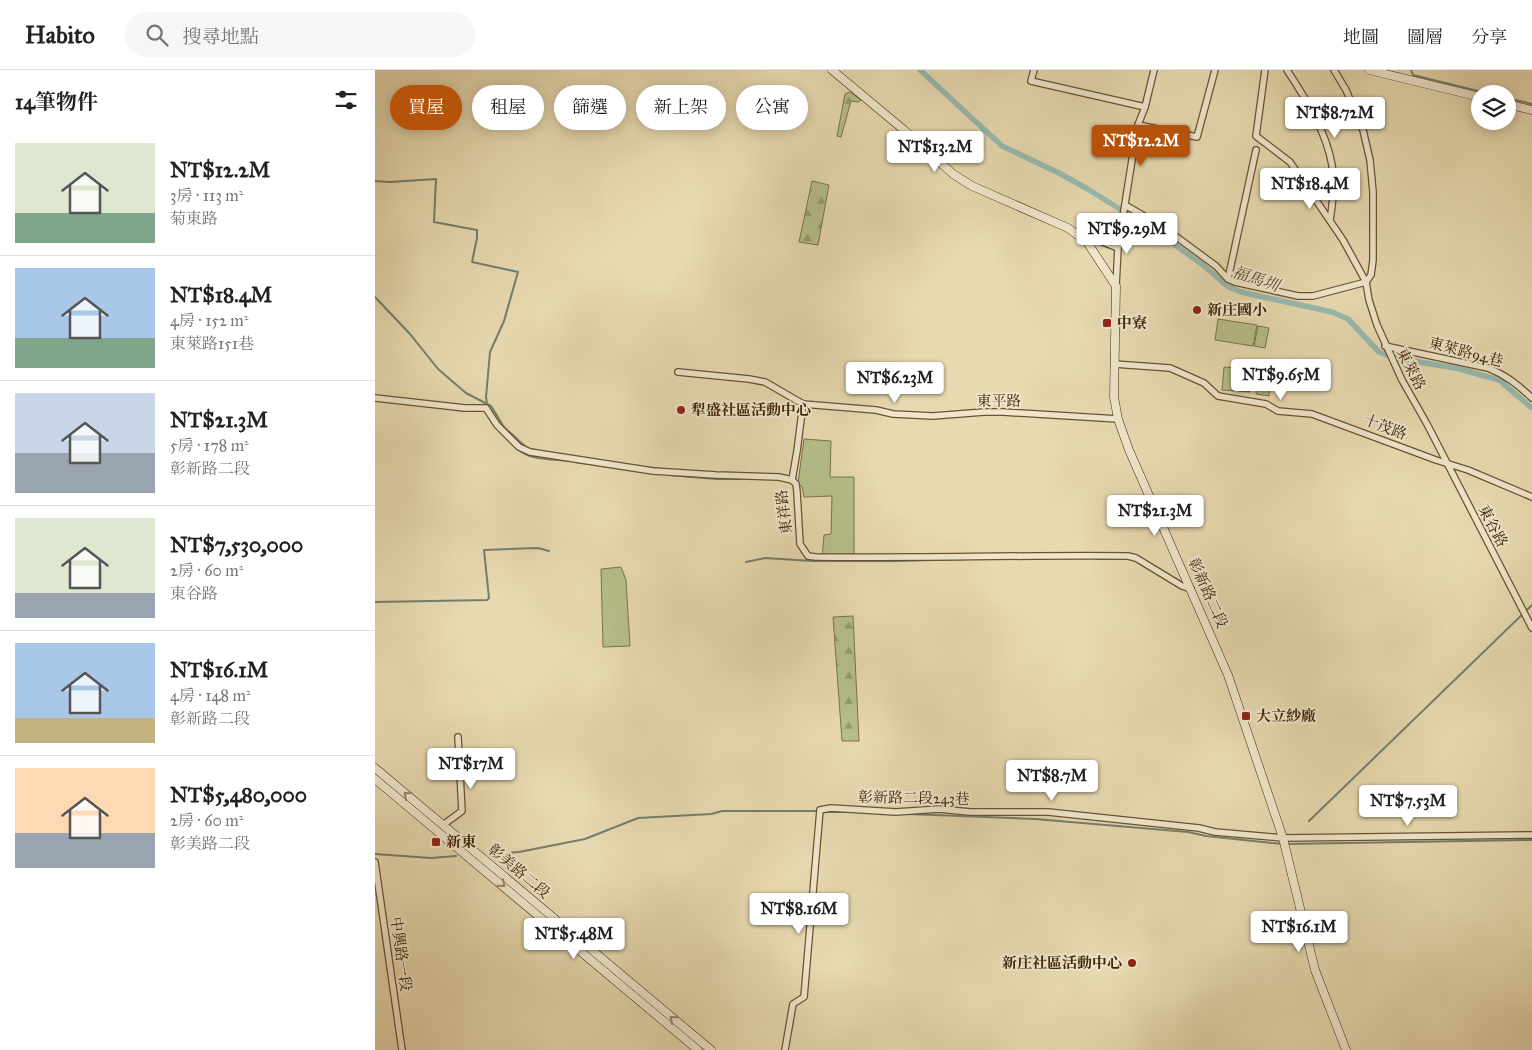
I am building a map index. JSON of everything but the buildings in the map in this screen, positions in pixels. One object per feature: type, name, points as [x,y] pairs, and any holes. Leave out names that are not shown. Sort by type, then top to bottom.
[{"type":"street","points":[[832,70],[953,174],[972,186],[1118,248]]},
{"type":"street","points":[[1034,70],[1031,81],[1145,107]]},
{"type":"street","points":[[1116,286],[1121,223],[1138,125],[1145,107],[1154,70]]},
{"type":"street","points":[[1138,125],[1197,137],[1215,70]]},
{"type":"street","points":[[1124,208],[1171,232],[1216,266],[1228,279],[1298,296],[1313,296],[1366,282],[1343,240],[1290,162],[1256,136],[1265,70]]},
{"type":"street","points":[[1287,70],[1303,94],[1328,148],[1332,167],[1333,190],[1330,220]]},
{"type":"street","name":"東萊路","points":[[1334,70],[1346,90],[1363,130],[1370,160],[1373,192],[1373,260],[1371,275],[1366,282],[1369,300],[1385,346],[1446,463]]},
{"type":"street","points":[[1369,70],[1471,95]]},
{"type":"street","points":[[1516,106],[1532,110]]},
{"type":"street","points":[[1228,279],[1256,150]]},
{"type":"street","points":[[1068,228],[1087,242],[1116,286]]},
{"type":"street","name":"彰新路二段","points":[[1116,286],[1114,397],[1118,419],[1129,450],[1228,675],[1284,842],[1315,970],[1346,1050]]},
{"type":"street","name":"東萊路94巷","points":[[1385,346],[1489,368],[1515,381],[1532,398]]},
{"type":"street","name":"十茂路","points":[[1114,364],[1170,368],[1203,383],[1218,396],[1266,404],[1277,411],[1312,414],[1491,478],[1532,497]]},
{"type":"street","name":"東平路","points":[[678,372],[765,382],[803,404],[876,410],[893,414],[933,416],[1003,412],[1118,419]]},
{"type":"street","name":"東祥路","points":[[375,398],[465,408],[486,408],[497,425],[519,447],[530,452],[653,471],[770,476],[792,480],[797,492],[800,544],[809,556],[816,558],[1128,556],[1136,558],[1182,586],[1191,589]]},
{"type":"street","points":[[792,480],[803,404]]},
{"type":"street","name":"東谷路","points":[[1446,463],[1532,628]]},
{"type":"street","points":[[443,825],[462,811],[458,737]]},
{"type":"street","points":[[375,768],[443,825],[468,851]]},
{"type":"street","points":[[375,779],[468,851]]},
{"type":"street","name":"彰新路二段243巷","points":[[785,1050],[793,1004],[804,997],[819,813],[831,808],[896,812],[939,809],[970,812],[1048,812],[1199,828],[1284,842]]},
{"type":"street","points":[[1284,842],[1532,836]]},
{"type":"street","name":"彰美路二段","points":[[468,851],[595,957],[711,1050]]},
{"type":"street","name":"中興路一段","points":[[375,862],[402,1050]]},
{"type":"street","name":"彰美路二段","points":[[595,957],[698,1050]]},
{"type":"green space","points":[[850,92],[861,100],[858,102],[851,101],[841,137],[837,136],[845,94]]},
{"type":"green space","points":[[812,181],[829,185],[818,245],[799,242]]},
{"type":"green space","points":[[1218,319],[1257,325],[1253,346],[1215,340]]},
{"type":"green space","points":[[1258,326],[1269,328],[1265,348],[1254,346]]},
{"type":"green space","points":[[1224,367],[1236,368],[1235,391],[1222,390]]},
{"type":"green space","points":[[1239,368],[1251,369],[1250,392],[1237,391]]},
{"type":"green space","points":[[1258,372],[1271,373],[1269,396],[1256,394]]},
{"type":"green space","points":[[804,439],[831,441],[830,477],[854,477],[854,560],[822,558],[824,535],[831,534],[832,496],[804,497],[802,487],[798,483]]},
{"type":"green space","points":[[621,567],[626,580],[630,646],[603,647],[601,569]]},
{"type":"green space","points":[[853,616],[859,741],[842,741],[833,617]]},
{"type":"waterway","name":"福馬圳","points":[[920,70],[1002,146],[1059,173],[1157,232],[1203,265],[1227,286],[1241,292],[1332,312],[1348,319],[1379,352],[1396,358],[1460,369],[1499,380],[1532,408]]},
{"type":"waterway","points":[[1411,70],[1413,75],[1471,89]]},
{"type":"waterway","points":[[1516,100],[1532,104]]},
{"type":"waterway","points":[[375,181],[436,179],[434,222],[477,230],[472,262],[518,272],[504,321],[490,352],[487,404]]},
{"type":"waterway","points":[[375,297],[410,334],[438,369],[466,393],[491,406],[504,427],[528,449],[537,450]]},
{"type":"waterway","points":[[455,410],[485,411]]},
{"type":"waterway","points":[[518,449],[536,458],[570,461]]},
{"type":"waterway","points":[[575,462],[622,469]]},
{"type":"waterway","points":[[645,467],[663,469]]},
{"type":"waterway","points":[[669,475],[742,479]]},
{"type":"waterway","points":[[375,602],[487,600],[489,598],[484,550],[538,548],[549,551]]},
{"type":"waterway","points":[[746,562],[765,558],[812,561],[969,559]]},
{"type":"waterway","points":[[1096,559],[1121,559]]},
{"type":"waterway","points":[[1309,821],[1532,605]]},
{"type":"waterway","points":[[493,854],[519,852],[585,839],[638,818],[711,814],[722,811],[819,811]]},
{"type":"waterway","points":[[826,812],[856,812]]},
{"type":"waterway","points":[[908,814],[1035,819],[1188,832],[1206,836],[1282,844]]},
{"type":"waterway","points":[[1287,844],[1532,840]]},
{"type":"waterway","points":[[375,854],[431,858],[456,856]]},
{"type":"place","name":"新庄國小","points":[[1197,310]]},
{"type":"place","name":"中寮","points":[[1107,323]]},
{"type":"place","name":"犁盛社區活動中心","points":[[681,410]]},
{"type":"place","name":"大立紗廠","points":[[1246,716]]},
{"type":"place","name":"新東","points":[[436,842]]},
{"type":"place","name":"新庄社區活動中心","points":[[1132,963]]}]
